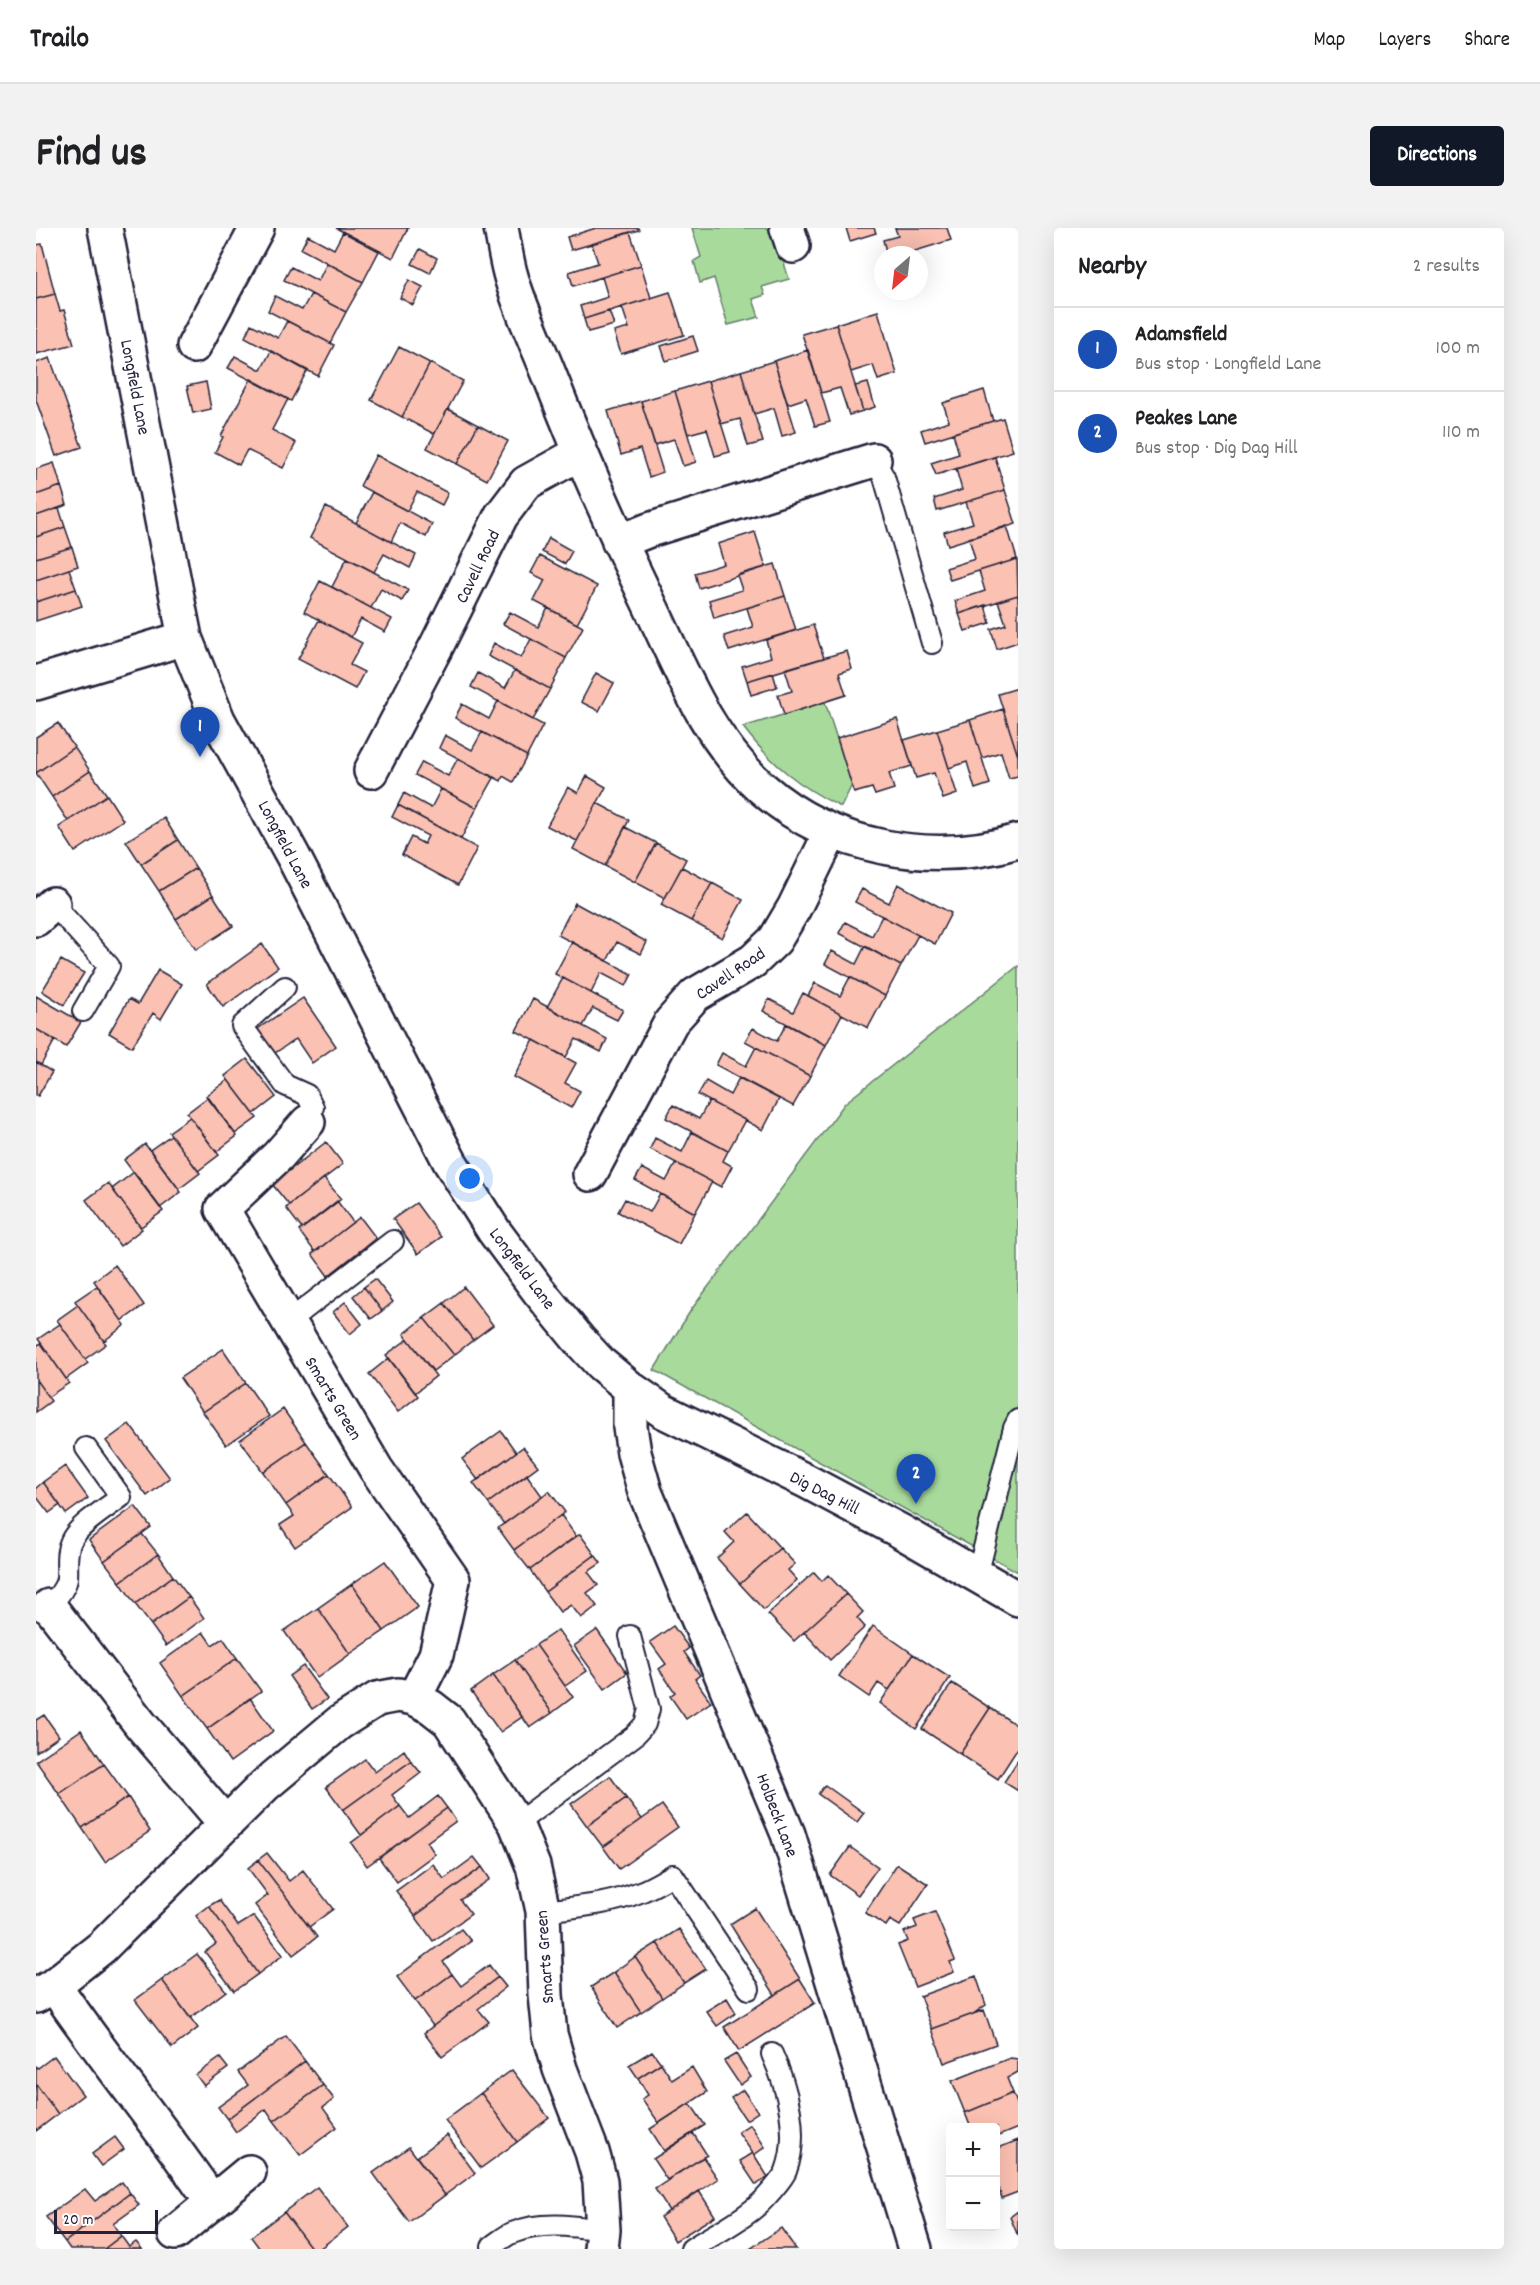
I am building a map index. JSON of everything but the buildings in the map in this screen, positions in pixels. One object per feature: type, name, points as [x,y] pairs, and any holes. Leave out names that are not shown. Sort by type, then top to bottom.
[{"type":"street","name":"Longfield Lane","points":[[105,228],[184,638],[218,720],[293,856],[450,1162],[494,1231],[537,1290],[579,1340],[630,1388]]},
{"type":"street","points":[[194,346],[257,228]]},
{"type":"street","points":[[501,228],[510,273],[580,453],[619,542],[699,706],[731,757],[762,788],[793,810],[831,832],[873,846],[919,851],[958,851],[997,848],[1018,841]]},
{"type":"street","name":"Cavell Road","points":[[371,771],[501,516],[526,483],[580,453]]},
{"type":"street","points":[[619,542],[649,530],[874,460]]},
{"type":"street","points":[[36,683],[184,638]]},
{"type":"street","name":"Cavell Road","points":[[590,1174],[671,1022],[695,995],[753,961],[775,940],[794,908],[831,832]]},
{"type":"street","name":"Smarts Green","points":[[308,1122],[278,1156],[222,1209],[376,1469],[453,1580],[436,1655],[414,1698],[431,1707],[449,1721],[516,1824],[533,1866],[543,1911],[550,2034],[560,2069],[600,2181],[602,2239]]},
{"type":"street","name":"Dig Dag Hill","points":[[630,1388],[663,1411],[806,1481],[902,1532],[1018,1599]]},
{"type":"street","name":"Holbeck Lane","points":[[630,1388],[630,1427],[634,1453],[645,1492],[788,1834],[915,2249]]},
{"type":"street","points":[[43,1610],[225,1824]]},
{"type":"street","points":[[212,2202],[172,2143],[90,2038],[45,1991],[102,1947],[265,1785],[339,1723],[377,1699],[398,1695],[414,1698]]},
{"type":"street","points":[[175,2233],[249,2172]]},
{"type":"lane","points":[[874,460],[884,477],[932,643]]},
{"type":"lane","points":[[44,912],[109,966],[83,1011]]},
{"type":"lane","points":[[285,987],[242,1026],[285,1085],[307,1095],[313,1107],[308,1122]]},
{"type":"lane","points":[[289,1322],[393,1241]]},
{"type":"lane","points":[[977,1576],[1014,1428],[1018,1420]]},
{"type":"lane","points":[[43,1610],[67,1581],[66,1556],[71,1539],[80,1529],[121,1497],[86,1448]]},
{"type":"lane","points":[[516,1824],[634,1736],[645,1724],[649,1709],[630,1636]]},
{"type":"lane","points":[[543,1911],[591,1906],[616,1900],[640,1892],[674,1875],[749,1989]]},
{"type":"lane","points":[[691,2249],[757,2206],[786,2172],[791,2147],[790,2109],[782,2076],[772,2054]]},
{"type":"lane","points":[[492,2246],[512,2233],[531,2228],[563,2225],[602,2239]]},
{"type":"green space","points":[[692,228],[773,228],[789,279],[762,287],[765,295],[753,299],[759,317],[728,325],[714,278],[700,283],[694,261],[701,257]]},
{"type":"green space","points":[[825,702],[852,785],[841,807],[812,791],[787,773],[764,752],[743,727]]},
{"type":"green space","points":[[1018,966],[1018,1572],[654,1370],[691,1310],[845,1103]]},
{"type":"place","name":"Adamsfield","points":[[200,757]]},
{"type":"place","name":"Peakes Lane","points":[[916,1504]]}]
